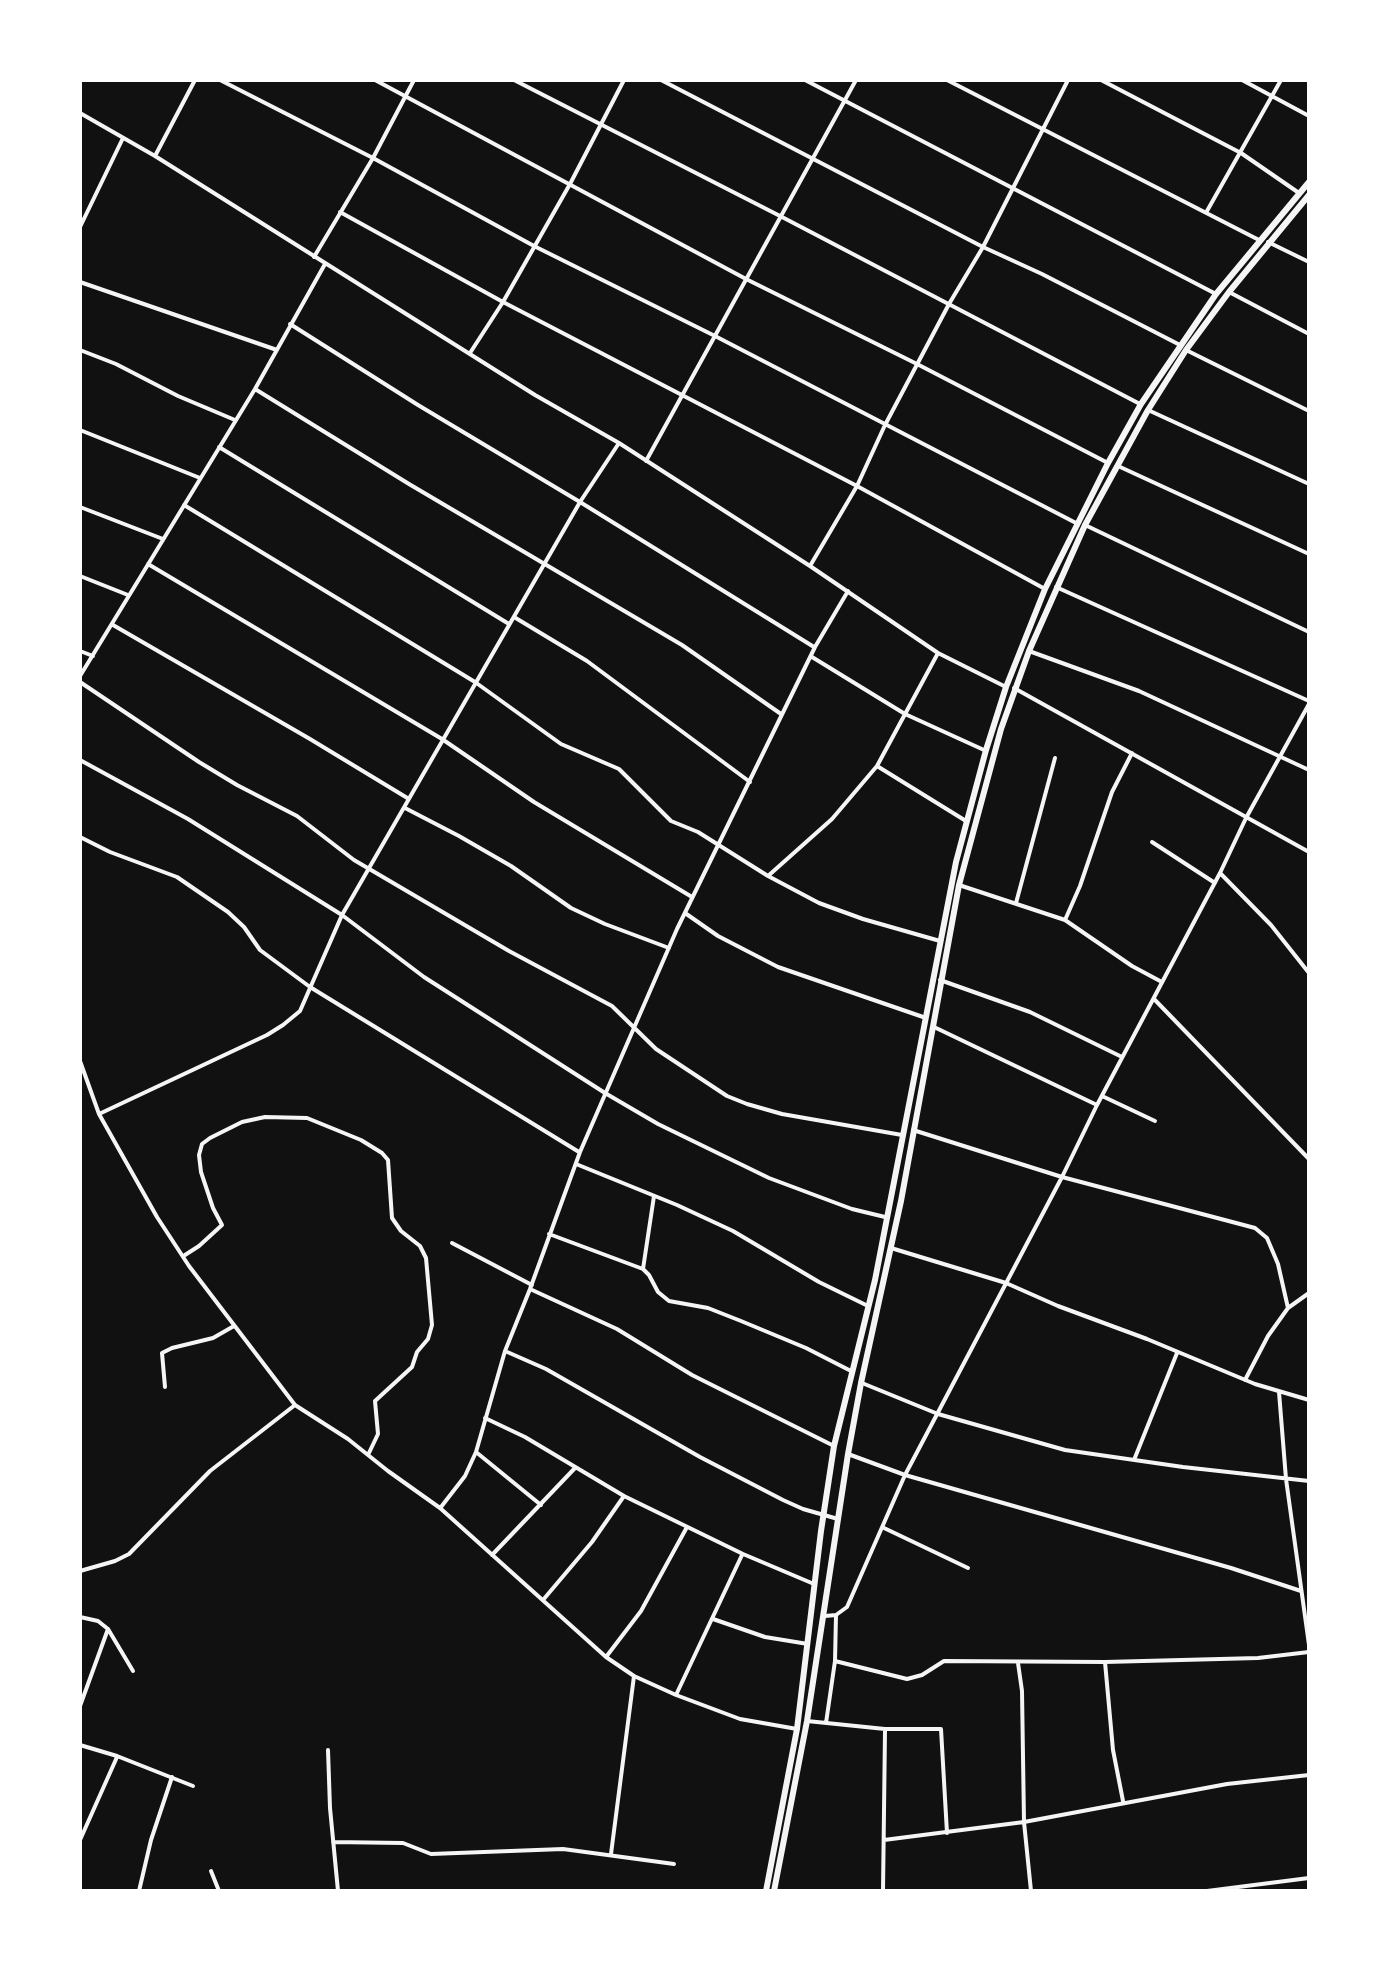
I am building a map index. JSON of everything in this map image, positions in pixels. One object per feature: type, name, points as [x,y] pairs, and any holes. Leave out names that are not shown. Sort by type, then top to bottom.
[{"type":"main road","points":[[766,1891],[789,1782],[834,1446],[889,1218],[940,941],[986,750],[1045,589],[1144,407],[1216,294],[1309,182]]},
{"type":"main road","points":[[1183,348],[1309,195]]},
{"type":"main road","points":[[774,1891],[808,1721],[861,1383],[891,1248],[959,885],[1010,687],[1056,588],[1080,524]]},
{"type":"street","points":[[154,156],[195,80]]},
{"type":"street","points":[[220,80],[534,246],[1080,524],[1309,632]]},
{"type":"street","points":[[374,80],[746,279],[1112,464],[1309,554]]},
{"type":"street","points":[[314,257],[414,80]]},
{"type":"street","points":[[514,80],[1144,407],[1309,484]]},
{"type":"street","points":[[470,352],[570,184],[624,80]]},
{"type":"street","points":[[662,80],[982,248],[1042,274],[1309,411]]},
{"type":"street","points":[[806,80],[1216,294]]},
{"type":"street","points":[[646,461],[856,80]]},
{"type":"street","points":[[947,80],[1259,240]]},
{"type":"street","points":[[810,566],[857,486],[885,424],[1068,80]]},
{"type":"street","points":[[1101,80],[1242,152],[1299,193]]},
{"type":"street","points":[[1242,80],[1309,116]]},
{"type":"street","points":[[1206,212],[1281,80]]},
{"type":"street","points":[[80,112],[619,443],[938,653],[1010,687],[1309,852]]},
{"type":"street","points":[[80,227],[123,138]]},
{"type":"street","points":[[340,212],[1045,589]]},
{"type":"street","points":[[1268,242],[1309,262]]},
{"type":"street","points":[[325,264],[255,389],[80,679],[199,762],[297,816],[354,860],[612,1006],[656,1049],[713,1088],[782,1114],[905,1136]]},
{"type":"street","points":[[80,282],[276,350]]},
{"type":"street","points":[[1229,292],[1309,334]]},
{"type":"street","points":[[290,324],[815,647]]},
{"type":"street","points":[[80,350],[235,420]]},
{"type":"street","points":[[255,389],[682,646],[782,714]]},
{"type":"street","points":[[80,430],[200,478]]},
{"type":"street","points":[[98,1114],[284,1025],[300,1011],[342,915],[580,502],[619,443]]},
{"type":"street","points":[[219,447],[509,624]]},
{"type":"street","points":[[184,505],[475,682],[561,744],[619,770],[664,817],[688,826],[818,902],[940,941]]},
{"type":"street","points":[[80,507],[163,539]]},
{"type":"street","points":[[148,564],[442,738],[534,802],[692,898]]},
{"type":"street","points":[[80,576],[128,595]]},
{"type":"street","points":[[823,1616],[836,1615],[847,1607],[905,1475],[1309,702],[1056,588]]},
{"type":"street","points":[[440,1508],[476,1452],[505,1352],[580,1152],[669,948],[815,647],[848,591]]},
{"type":"street","points":[[514,617],[587,661],[750,782]]},
{"type":"street","points":[[113,625],[409,799]]},
{"type":"street","points":[[80,650],[93,656]]},
{"type":"street","points":[[1028,651],[1139,691],[1309,770]]},
{"type":"street","points":[[768,876],[832,820],[876,766],[938,653]]},
{"type":"street","points":[[812,657],[905,714],[986,750]]},
{"type":"street","points":[[1065,920],[1112,792],[1132,753]]},
{"type":"street","points":[[1016,903],[1055,758]]},
{"type":"street","points":[[80,760],[188,820],[342,915],[424,977],[606,1093],[687,1139],[769,1178],[852,1209],[889,1218]]},
{"type":"street","points":[[876,766],[966,821]]},
{"type":"street","points":[[405,808],[511,866],[571,908],[669,948]]},
{"type":"street","points":[[80,837],[190,885],[228,912],[260,950],[310,987],[580,1152]]},
{"type":"street","points":[[1152,842],[1215,883]]},
{"type":"street","points":[[1220,873],[1309,973]]},
{"type":"street","points":[[959,885],[1065,920],[1162,982]]},
{"type":"street","points":[[685,913],[744,951],[778,966],[926,1018]]},
{"type":"street","points":[[940,980],[1030,1012],[1122,1057]]},
{"type":"street","points":[[1154,1000],[1309,1159]]},
{"type":"street","points":[[932,1026],[1097,1105]]},
{"type":"street","points":[[80,1060],[98,1114],[157,1217],[295,1405],[440,1508],[606,1657],[634,1676],[740,1719],[797,1729]]},
{"type":"street","points":[[1102,1096],[1154,1121]]},
{"type":"street","points":[[183,1256],[222,1225],[201,1172],[199,1155],[202,1144],[210,1138],[242,1122],[265,1117],[307,1118],[382,1153],[388,1160],[392,1218],[420,1246],[426,1258],[432,1325],[412,1367],[376,1401],[378,1434],[368,1455]]},
{"type":"street","points":[[913,1130],[1062,1177],[1255,1228],[1267,1238],[1278,1264],[1288,1308]]},
{"type":"street","points":[[576,1164],[733,1231],[869,1307]]},
{"type":"street","points":[[642,1269],[654,1196]]},
{"type":"street","points":[[549,1234],[642,1269],[669,1301],[708,1308],[852,1371]]},
{"type":"street","points":[[452,1243],[617,1329],[692,1375],[834,1446]]},
{"type":"street","points":[[891,1248],[1006,1283],[1245,1380],[1309,1400]]},
{"type":"street","points":[[1245,1380],[1288,1308],[1309,1293]]},
{"type":"street","points":[[165,1387],[162,1353],[213,1338],[234,1326]]},
{"type":"street","points":[[505,1352],[546,1369],[783,1500],[838,1519]]},
{"type":"street","points":[[1134,1460],[1178,1352]]},
{"type":"street","points":[[861,1383],[938,1414],[1065,1450],[1309,1481]]},
{"type":"street","points":[[1279,1392],[1286,1480],[1309,1645]]},
{"type":"street","points":[[80,1571],[129,1554],[210,1471],[295,1405]]},
{"type":"street","points":[[485,1418],[525,1436],[624,1496],[742,1554],[814,1584]]},
{"type":"street","points":[[476,1452],[540,1505]]},
{"type":"street","points":[[848,1454],[905,1475],[1301,1591]]},
{"type":"street","points":[[492,1556],[576,1468]]},
{"type":"street","points":[[543,1600],[592,1542],[624,1496]]},
{"type":"street","points":[[606,1657],[640,1611],[687,1527]]},
{"type":"street","points":[[884,1528],[968,1568]]},
{"type":"street","points":[[676,1695],[742,1554]]},
{"type":"street","points":[[826,1723],[835,1660],[836,1615]]},
{"type":"street","points":[[80,1617],[98,1621],[108,1629],[133,1670]]},
{"type":"street","points":[[713,1618],[765,1637],[808,1644]]},
{"type":"street","points":[[80,1706],[108,1629]]},
{"type":"street","points":[[835,1660],[908,1679],[944,1662],[1105,1662],[1309,1652]]},
{"type":"street","points":[[1105,1662],[1113,1750],[1124,1803]]},
{"type":"street","points":[[1018,1663],[1024,1822],[1031,1891]]},
{"type":"street","points":[[611,1854],[634,1676]]},
{"type":"street","points":[[808,1721],[885,1729],[941,1728],[948,1833]]},
{"type":"street","points":[[883,1891],[885,1729]]},
{"type":"street","points":[[80,1745],[193,1786]]},
{"type":"street","points":[[328,1750],[338,1891]]},
{"type":"street","points":[[80,1840],[117,1756]]},
{"type":"street","points":[[884,1840],[1024,1822],[1227,1784],[1309,1776]]},
{"type":"street","points":[[139,1891],[172,1777]]},
{"type":"street","points":[[332,1842],[402,1843],[431,1854],[563,1849],[674,1864]]},
{"type":"street","points":[[212,1871],[219,1891]]},
{"type":"street","points":[[1207,1891],[1309,1878]]}]
